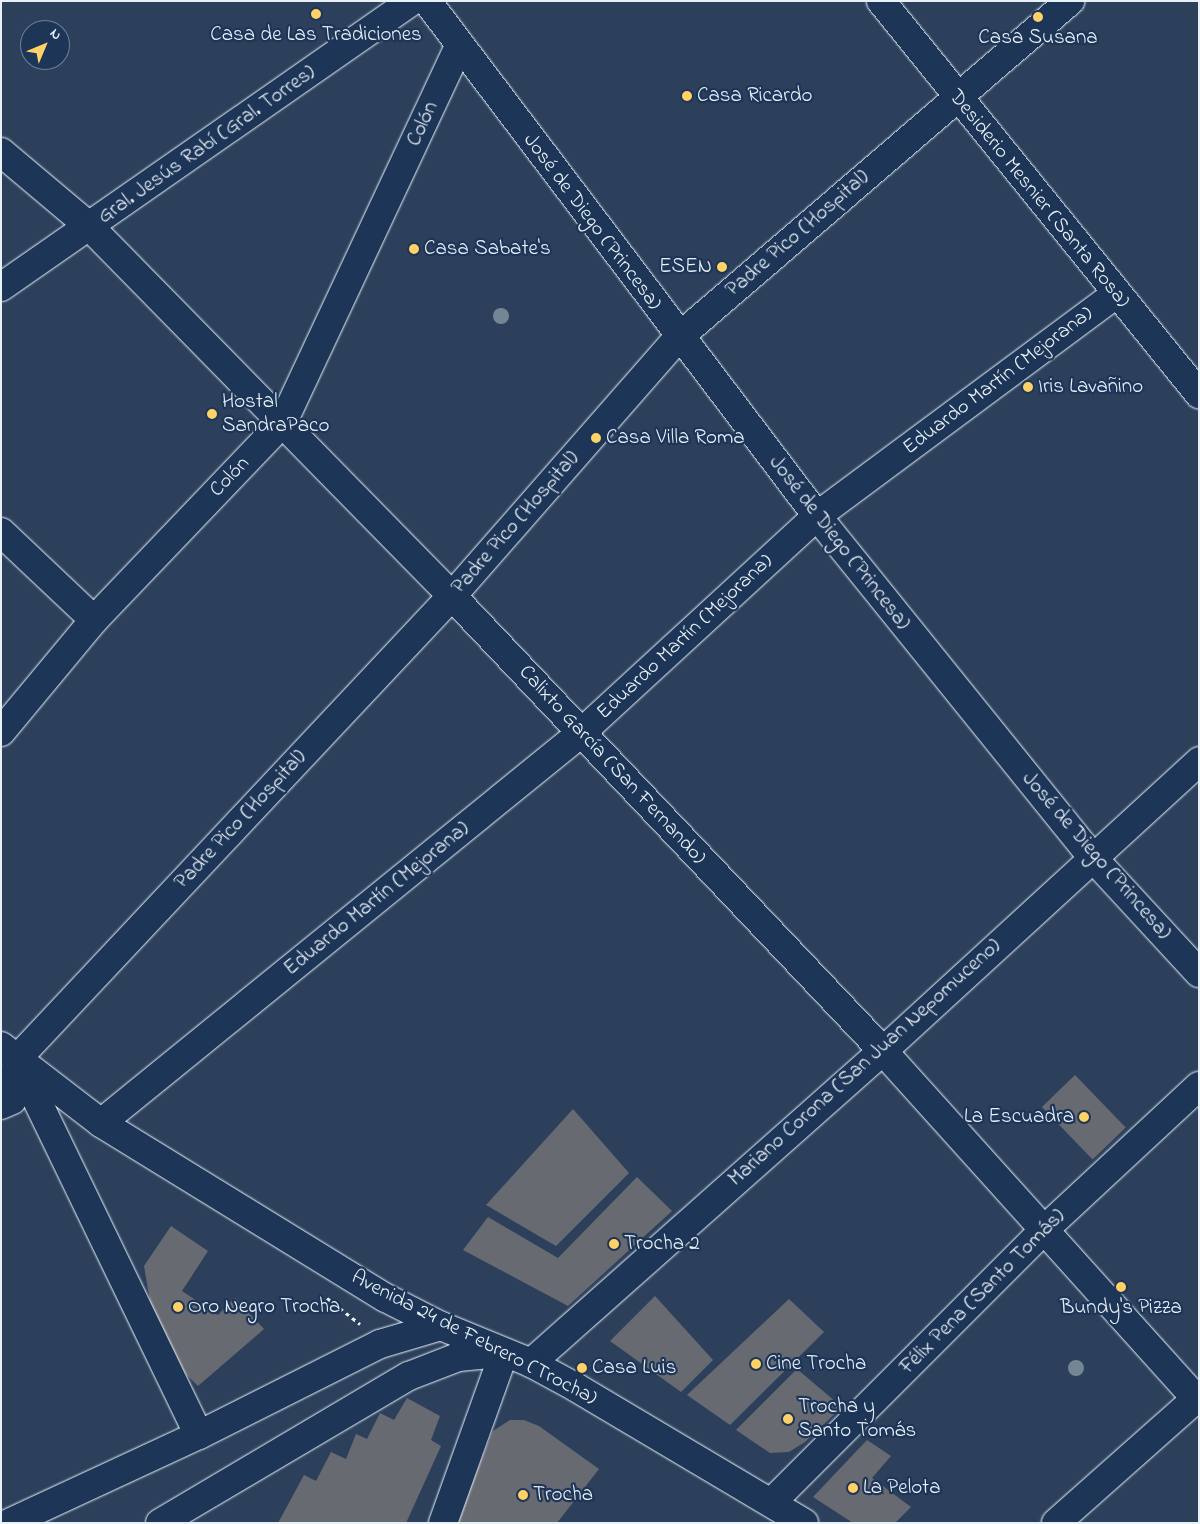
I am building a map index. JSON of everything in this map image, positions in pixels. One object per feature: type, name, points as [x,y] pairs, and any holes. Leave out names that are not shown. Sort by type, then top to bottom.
[{"type":"street","name":"Gral. Jesús Rabí (Gral. Torres)","points":[[1,287],[90,227],[412,1]]},
{"type":"street","name":"José de Diego (Princesa)","points":[[427,1],[679,337],[817,516],[1092,857],[1199,973]]},
{"type":"street","name":"Desiderio Mesnier (Santa Rosa)","points":[[881,1],[1115,295],[1199,394]]},
{"type":"street","name":"Padre Pico (Hospital)","points":[[9,1053],[452,596],[679,337],[1070,1]]},
{"type":"street","name":"Colón","points":[[1,732],[94,620],[283,422],[460,44]]},
{"type":"street","name":"Calixto García (San Fernando)","points":[[1,152],[90,227],[452,596],[882,1051],[1198,1399]]},
{"type":"street","name":"Eduardo Martín (Mejorana)","points":[[101,1124],[582,733],[817,516],[1115,295]]},
{"type":"street","points":[[1,532],[94,620]]},
{"type":"street","name":"Mariano Corona (San Juan Nepomuceno)","points":[[530,1363],[882,1051],[1199,761]]},
{"type":"street","points":[[1,1105],[12,1100],[9,1053]]},
{"type":"street","points":[[9,1053],[199,1435]]},
{"type":"street","name":"Avenida 24 de Febrero (Trocha)","points":[[9,1053],[101,1124],[386,1298],[441,1326],[530,1363],[772,1502],[804,1523]]},
{"type":"street","name":"Félix Pena (Santo Tomás)","points":[[772,1502],[1045,1229],[1199,1086]]},
{"type":"street","points":[[380,1344],[391,1327],[386,1298]]},
{"type":"street","points":[[9,1523],[199,1435],[380,1344],[441,1326]]},
{"type":"street","points":[[160,1523],[409,1376],[458,1357],[504,1353],[443,1523]]},
{"type":"street","points":[[1056,1523],[1198,1399]]},
{"type":"building","name":"La Escuadra","points":[[1075,1075],[1126,1128],[1093,1159],[1042,1107]]},
{"type":"building","points":[[573,1109],[629,1173],[556,1246],[486,1205]]},
{"type":"building","points":[[637,1177],[672,1211],[568,1306],[463,1250],[488,1217],[558,1258]]},
{"type":"building","name":"Oro Negro Trocha","points":[[171,1226],[208,1251],[182,1291],[218,1315],[235,1298],[264,1329],[198,1386],[172,1361],[155,1330],[144,1266]]},
{"type":"building","points":[[655,1296],[713,1360],[681,1392],[610,1341]]},
{"type":"building","name":"Cine Trocha","points":[[789,1299],[824,1332],[730,1425],[687,1395]]},
{"type":"building","name":"Trocha y Santo Tomás","points":[[797,1369],[842,1407],[805,1442],[789,1452],[770,1453],[736,1430]]},
{"type":"building","points":[[407,1398],[440,1416],[431,1440],[441,1446],[406,1523],[278,1523],[304,1475],[316,1481],[331,1452],[346,1459],[356,1434],[367,1439],[380,1413],[394,1420]]},
{"type":"building","name":"Trocha","points":[[510,1420],[524,1420],[539,1426],[599,1469],[557,1523],[460,1523],[457,1520],[493,1431]]},
{"type":"building","name":"La Pelota","points":[[867,1440],[891,1456],[872,1478],[911,1507],[895,1523],[853,1523],[813,1497]]},
{"type":"place","name":"Casa de Las Tradiciones","points":[[316,14]]},
{"type":"place","name":"Casa Susana","points":[[1038,17]]},
{"type":"place","name":"Casa Ricardo","points":[[687,96]]},
{"type":"place","name":"Casa Sabate's","points":[[414,249]]},
{"type":"place","name":"ESEN","points":[[722,267]]},
{"type":"place","name":"Iris Lavañino","points":[[1028,387]]},
{"type":"place","name":"Hostal SandraPaco","points":[[212,414]]},
{"type":"place","name":"Casa Villa Roma","points":[[596,438]]},
{"type":"place","name":"La Escuadra","points":[[1084,1117]]},
{"type":"place","name":"Trocha 2","points":[[614,1244]]},
{"type":"place","name":"Bundy's Pizza","points":[[1121,1287]]},
{"type":"place","name":"Oro Negro Trocha","points":[[178,1307]]},
{"type":"place","name":"Cine Trocha","points":[[756,1364]]},
{"type":"place","name":"Casa Luis","points":[[582,1368]]},
{"type":"place","name":"Trocha y Santo Tomás","points":[[788,1419]]},
{"type":"place","name":"La Pelota","points":[[853,1488]]},
{"type":"place","name":"Trocha","points":[[523,1495]]}]
